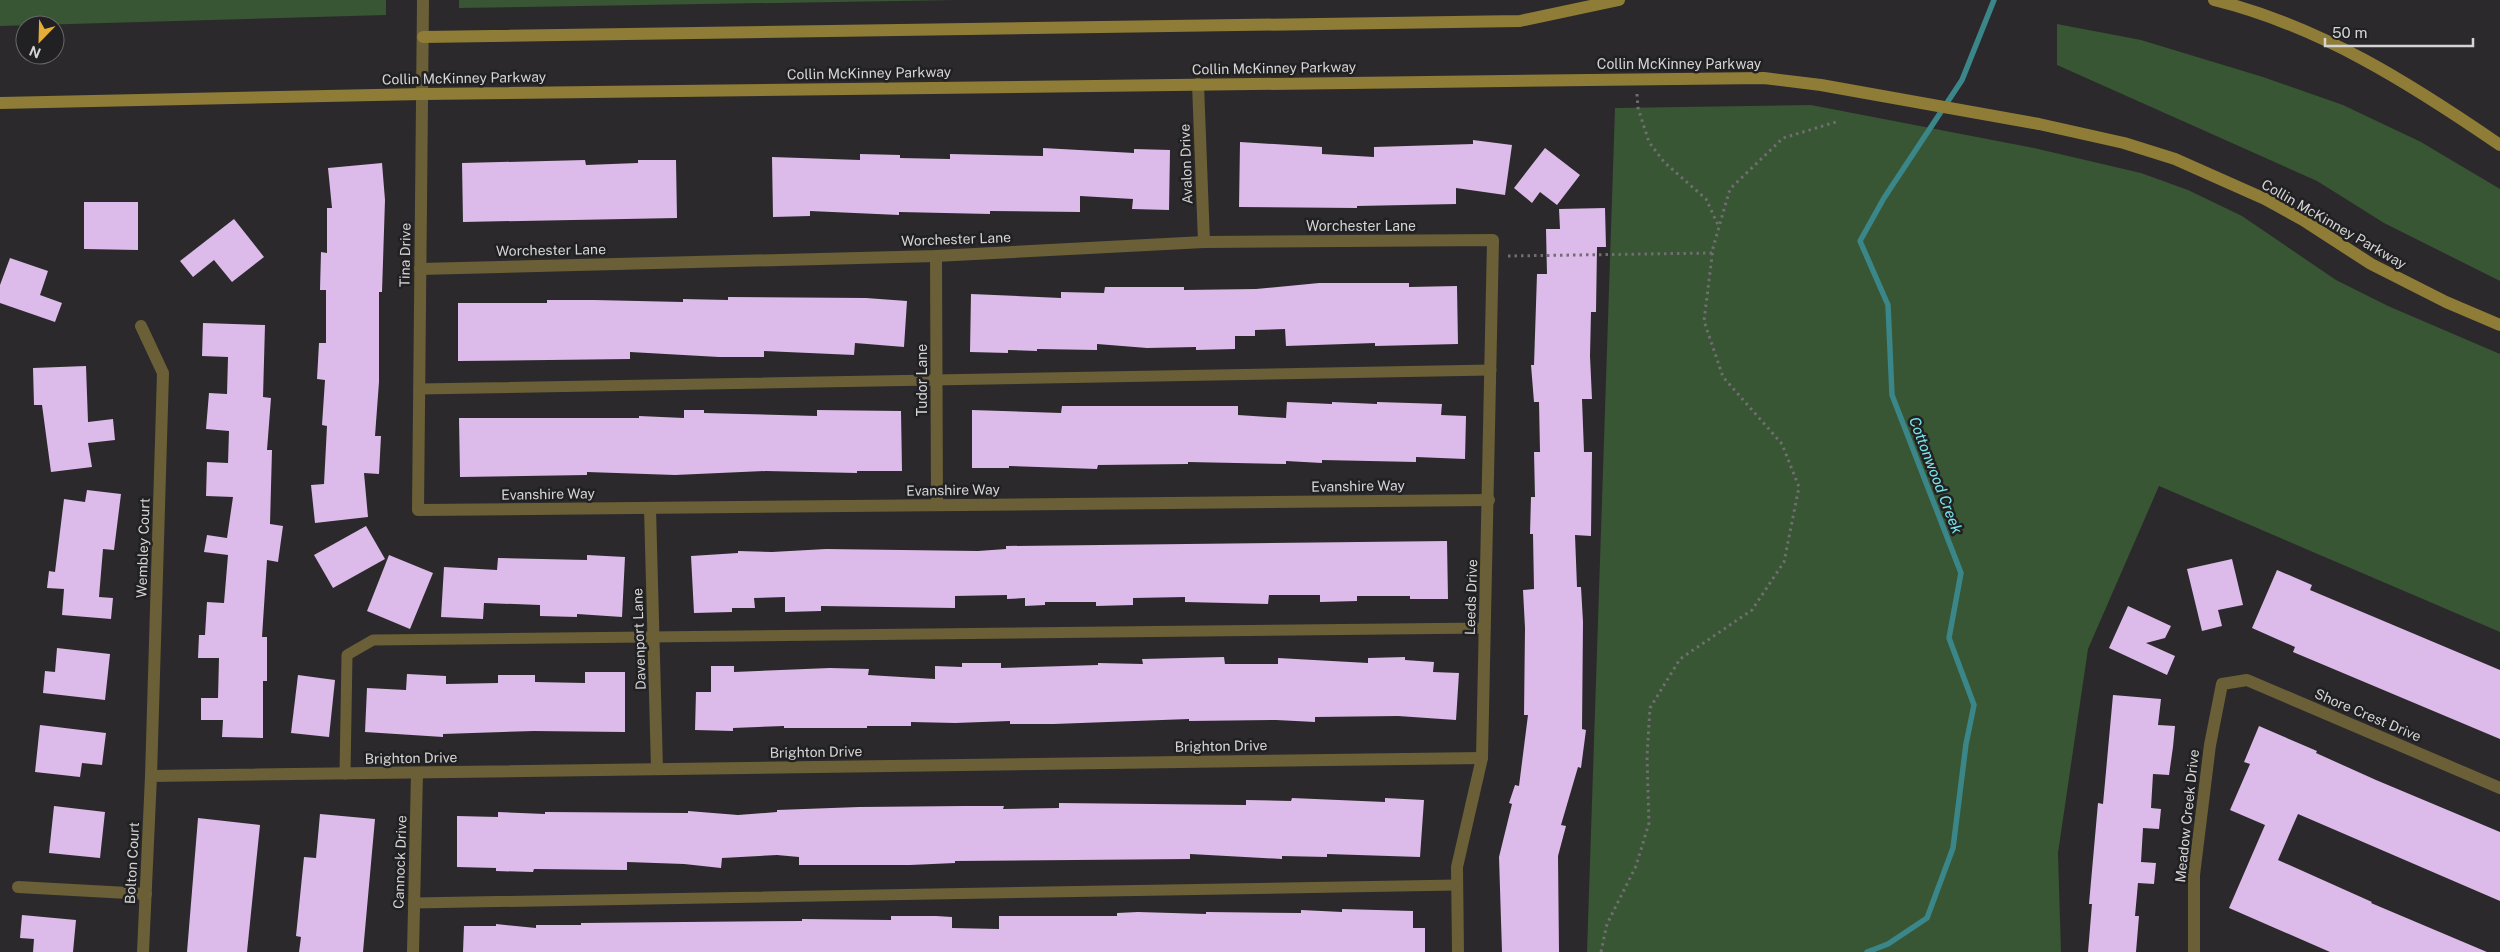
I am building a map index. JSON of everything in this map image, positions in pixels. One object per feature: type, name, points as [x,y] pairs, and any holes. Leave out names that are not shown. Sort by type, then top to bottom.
[{"type":"street","name":"Tina Drive","points":[[418,510],[423,0]]},
{"type":"street","points":[[423,37],[1520,21],[1619,0]]},
{"type":"street","points":[[2214,0],[2255,10],[2336,45],[2386,70],[2439,103],[2500,146]]},
{"type":"street","name":"Collin McKinney Parkway","points":[[0,103],[422,94],[1764,78],[1821,85],[2039,124],[2124,143],[2175,159],[2265,199],[2303,220],[2371,264],[2446,302],[2500,325]]},
{"type":"street","name":"Avalon Drive","points":[[1198,84],[1204,242]]},
{"type":"street","name":"Worchester Lane","points":[[420,269],[936,256],[1204,242],[1493,240]]},
{"type":"street","name":"Leeds Drive","points":[[1458,952],[1457,867],[1482,758],[1489,500],[1493,240]]},
{"type":"street","name":"Tudor Lane","points":[[936,256],[937,505]]},
{"type":"street","name":"Wembley Court","points":[[141,326],[163,373],[152,776]]},
{"type":"street","name":"Evanshire Way","points":[[418,510],[1489,500]]},
{"type":"street","name":"Davenport Lane","points":[[650,508],[657,769]]},
{"type":"street","name":"Shore Crest Drive","points":[[2222,684],[2247,680],[2500,788]]},
{"type":"street","name":"Meadow Creek Drive","points":[[2194,952],[2194,875],[2210,745],[2222,684]]},
{"type":"street","name":"Brighton Drive","points":[[152,776],[1482,758]]},
{"type":"street","name":"Cannock Drive","points":[[413,952],[418,772]]},
{"type":"street","name":"Bolton Court","points":[[143,952],[152,776]]},
{"type":"street","points":[[18,887],[146,894]]},
{"type":"lane","points":[[419,389],[1491,370]]},
{"type":"lane","points":[[345,774],[347,655],[373,640],[654,639],[1485,628]]},
{"type":"lane","points":[[414,903],[1457,885]]},
{"type":"path","points":[[1636,79],[1638,108],[1649,142],[1664,162],[1706,199],[1719,227]]},
{"type":"path","points":[[1601,952],[1607,924],[1636,866],[1649,823],[1647,756],[1650,708],[1680,659],[1752,610],[1784,562],[1800,487],[1782,444],[1723,377],[1704,321],[1713,253],[1719,227],[1730,189],[1783,138],[1836,122]]},
{"type":"path","points":[[1493,257],[1713,253]]},
{"type":"green space","points":[[0,0],[386,0],[386,15],[65,24],[65,15],[15,15],[15,26],[0,26]]},
{"type":"green space","points":[[459,0],[958,0],[459,8]]},
{"type":"green space","points":[[2057,24],[2141,40],[2263,77],[2343,105],[2421,142],[2500,189],[2500,281],[2384,223],[2317,181],[2057,65]]},
{"type":"green space","points":[[1811,105],[2034,148],[2141,173],[2188,190],[2242,216],[2336,280],[2388,306],[2500,354],[2500,632],[2159,486],[2088,649],[2058,853],[2061,952],[1587,952],[1615,108]]},
{"type":"building","points":[[1473,140],[1512,145],[1505,195],[1456,188],[1456,204],[1357,206],[1357,208],[1239,207],[1240,142],[1322,147],[1322,154],[1374,157],[1374,147],[1473,144]]},
{"type":"building","points":[[1043,148],[1134,153],[1134,149],[1170,150],[1169,210],[1132,209],[1133,199],[1080,196],[1080,212],[990,211],[990,214],[899,212],[899,215],[810,211],[810,216],[773,217],[772,157],[860,160],[860,154],[900,155],[900,158],[950,159],[950,154],[1043,156]]},
{"type":"building","points":[[1545,148],[1580,175],[1557,205],[1540,192],[1532,203],[1514,188]]},
{"type":"building","points":[[585,160],[586,165],[638,163],[638,160],[676,160],[677,218],[463,222],[462,163]]},
{"type":"building","points":[[382,163],[385,200],[382,292],[379,292],[379,382],[375,436],[381,436],[379,474],[364,473],[368,517],[315,523],[311,485],[324,484],[327,426],[322,425],[325,380],[317,379],[319,343],[326,343],[326,290],[320,290],[321,252],[327,253],[327,208],[332,208],[328,168]]},
{"type":"building","points":[[84,202],[138,202],[138,250],[84,249]]},
{"type":"building","points":[[1605,208],[1606,247],[1597,247],[1596,312],[1591,312],[1590,356],[1592,399],[1582,399],[1584,452],[1592,452],[1591,536],[1575,535],[1577,587],[1581,587],[1583,622],[1582,729],[1586,730],[1581,768],[1578,767],[1561,825],[1566,826],[1558,856],[1559,952],[1502,952],[1499,857],[1512,804],[1509,803],[1515,785],[1519,786],[1528,715],[1524,715],[1525,628],[1523,590],[1534,589],[1533,534],[1530,534],[1531,497],[1535,497],[1534,452],[1540,452],[1539,402],[1534,402],[1531,365],[1534,365],[1537,274],[1547,274],[1546,229],[1560,229],[1559,209]]},
{"type":"building","points":[[234,219],[264,257],[232,282],[214,260],[193,277],[180,261]]},
{"type":"building","points":[[10,258],[48,271],[40,295],[62,303],[55,322],[0,303],[0,285]]},
{"type":"building","points":[[1319,283],[1409,283],[1409,287],[1457,286],[1458,344],[1375,346],[1375,343],[1286,346],[1285,329],[1255,330],[1255,336],[1235,336],[1235,349],[1196,350],[1196,347],[1147,348],[1097,344],[1097,350],[1037,349],[1037,351],[1008,350],[1008,353],[970,352],[971,294],[1061,298],[1061,292],[1104,293],[1105,287],[1184,287],[1184,290],[1256,289]]},
{"type":"building","points":[[728,297],[866,298],[907,301],[904,347],[855,343],[854,355],[764,351],[764,357],[719,357],[630,352],[630,359],[458,361],[458,303],[547,303],[547,300],[683,302],[683,299],[728,300]]},
{"type":"building","points":[[203,323],[265,325],[263,397],[271,398],[267,450],[272,450],[270,524],[283,526],[278,562],[267,560],[262,637],[267,637],[267,681],[263,681],[263,738],[222,737],[223,720],[201,720],[201,698],[218,698],[219,658],[198,658],[199,635],[205,635],[207,602],[224,603],[228,555],[204,552],[207,535],[227,538],[233,497],[206,496],[207,462],[228,463],[229,431],[206,429],[209,393],[227,394],[228,357],[202,356]]},
{"type":"building","points":[[86,366],[88,422],[113,419],[115,440],[88,443],[92,467],[51,472],[42,405],[34,405],[33,368]]},
{"type":"building","points":[[1287,402],[1442,404],[1441,415],[1466,416],[1465,459],[1416,457],[1416,462],[1322,460],[1322,463],[1286,461],[1286,464],[1188,462],[1188,464],[1098,465],[1097,469],[1009,466],[1009,468],[972,468],[972,410],[1061,413],[1062,406],[1238,406],[1238,415],[1286,418]]},
{"type":"building","points":[[684,410],[704,410],[704,413],[817,416],[817,410],[901,411],[902,471],[857,471],[857,473],[766,471],[675,475],[587,472],[587,475],[460,477],[459,418],[639,418],[639,416],[684,418]]},
{"type":"building","points":[[87,490],[121,494],[114,550],[103,549],[99,597],[113,598],[111,619],[62,615],[64,589],[47,588],[49,571],[55,572],[64,499],[85,502]]},
{"type":"building","points":[[366,526],[385,559],[333,588],[314,555]]},
{"type":"building","points":[[1447,541],[1448,599],[1410,599],[1410,596],[1357,596],[1357,601],[1320,602],[1320,595],[1269,595],[1268,604],[1185,602],[1185,597],[1133,598],[1133,605],[1096,606],[1096,602],[1045,602],[1045,605],[1025,606],[1025,598],[1007,599],[1007,595],[955,596],[955,608],[821,606],[821,611],[785,612],[785,597],[754,598],[755,608],[732,608],[732,612],[694,613],[691,556],[738,553],[738,551],[772,552],[826,549],[978,551],[1006,549],[1006,546]]},
{"type":"building","points":[[389,555],[433,573],[410,629],[367,611]]},
{"type":"building","points":[[587,555],[625,557],[622,617],[577,614],[577,617],[540,616],[540,605],[484,603],[483,619],[441,617],[444,567],[497,570],[498,558],[587,560]]},
{"type":"building","points":[[2232,559],[2243,605],[2218,610],[2222,626],[2202,631],[2187,569]]},
{"type":"building","points":[[2277,570],[2312,585],[2310,590],[2500,670],[2500,739],[2293,652],[2295,647],[2252,628]]},
{"type":"building","points":[[2128,606],[2171,626],[2165,638],[2146,643],[2175,656],[2167,675],[2109,648]]},
{"type":"building","points":[[57,648],[110,654],[105,700],[43,693],[45,671],[55,672]]},
{"type":"building","points":[[1224,657],[1225,664],[1278,664],[1278,658],[1368,663],[1368,658],[1405,657],[1405,660],[1434,662],[1433,672],[1459,673],[1456,720],[1398,716],[1315,717],[1315,722],[1276,720],[1189,721],[1189,719],[1054,724],[1010,724],[1010,721],[911,722],[911,726],[867,726],[867,728],[784,728],[784,726],[733,728],[733,731],[695,730],[696,692],[711,692],[711,666],[734,666],[734,672],[830,668],[869,669],[868,675],[935,679],[935,666],[962,667],[962,663],[1001,663],[1001,668],[1098,665],[1098,663],[1143,664],[1142,659]]},
{"type":"building","points":[[585,672],[625,672],[625,732],[534,731],[443,734],[443,737],[365,732],[367,688],[406,690],[407,674],[446,676],[446,684],[498,683],[498,675],[535,675],[535,682],[585,683]]},
{"type":"building","points":[[298,675],[335,680],[329,737],[291,733]]},
{"type":"building","points":[[2113,695],[2161,699],[2158,725],[2175,726],[2173,747],[2169,775],[2153,774],[2151,808],[2161,809],[2159,829],[2143,828],[2141,862],[2156,863],[2154,884],[2138,883],[2135,916],[2139,916],[2136,952],[2088,952],[2092,904],[2089,904],[2098,803],[2103,804]]},
{"type":"building","points":[[40,725],[106,733],[102,765],[82,763],[80,777],[35,772]]},
{"type":"building","points":[[2259,726],[2317,751],[2316,753],[2376,780],[2500,832],[2500,901],[2298,814],[2278,860],[2371,903],[2487,952],[2330,952],[2229,908],[2265,825],[2230,810],[2250,764],[2244,762]]},
{"type":"building","points":[[1292,798],[1385,802],[1385,798],[1424,800],[1420,857],[1327,854],[1327,857],[1282,856],[1282,859],[1190,854],[1190,859],[955,861],[955,863],[910,865],[799,865],[799,857],[777,855],[722,858],[721,868],[684,864],[627,862],[627,870],[534,869],[533,872],[496,871],[496,868],[457,867],[457,816],[498,817],[498,812],[545,814],[545,812],[688,813],[688,811],[738,815],[777,812],[777,810],[859,807],[1004,806],[1003,809],[1059,808],[1059,803],[1246,805],[1246,800],[1291,801]]},
{"type":"building","points":[[54,806],[105,812],[100,858],[49,853]]},
{"type":"building","points":[[320,814],[375,819],[363,952],[299,952],[301,937],[296,936],[304,857],[316,858]]},
{"type":"building","points":[[198,818],[260,825],[247,952],[187,952]]},
{"type":"building","points":[[1342,909],[1413,911],[1413,928],[1425,928],[1425,952],[463,952],[464,926],[496,926],[496,924],[536,928],[536,925],[581,925],[581,923],[802,921],[802,919],[891,920],[891,916],[936,916],[952,917],[952,928],[999,929],[999,916],[1117,916],[1117,913],[1138,912],[1206,914],[1206,912],[1301,913],[1301,910],[1342,912]]},
{"type":"building","points":[[22,915],[76,920],[73,952],[33,952],[34,939],[20,938]]},
{"type":"waterway","name":"Cottonwood Creek","points":[[1867,952],[1888,944],[1927,918],[1953,848],[1966,744],[1974,705],[1949,638],[1961,573],[1892,395],[1888,305],[1860,241],[1884,198],[1962,80],[1994,0]]}]
